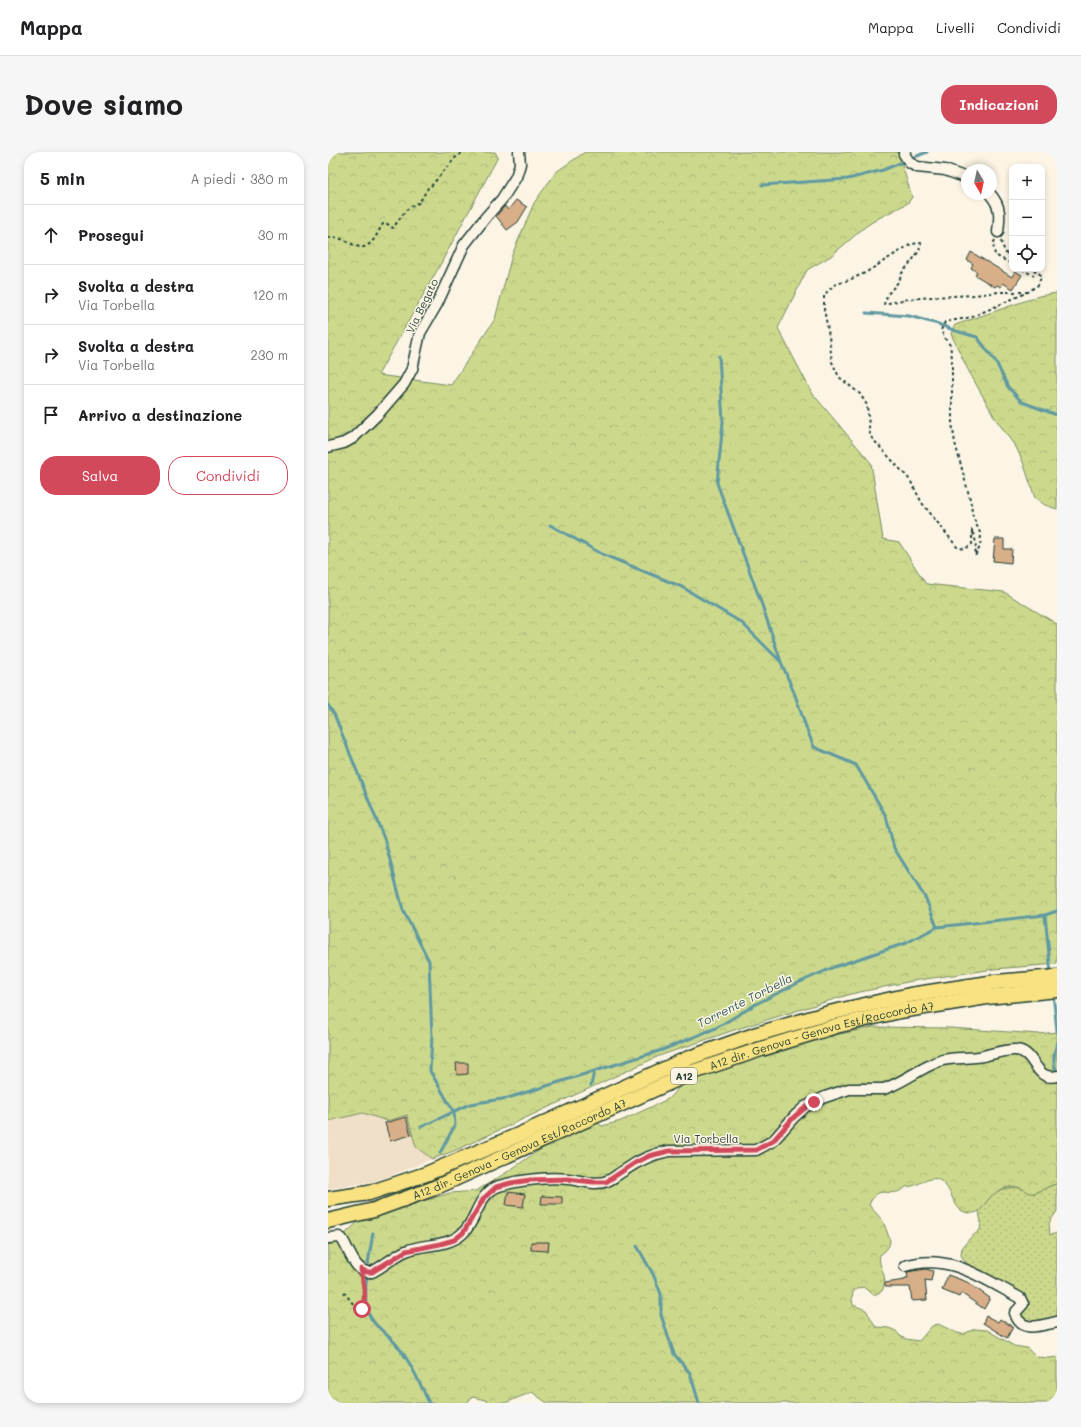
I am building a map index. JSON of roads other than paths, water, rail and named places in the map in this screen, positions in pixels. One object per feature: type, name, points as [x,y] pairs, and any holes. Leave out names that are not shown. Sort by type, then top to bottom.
[{"type":"highway","name":"A12","points":[[328,1199],[369,1192],[426,1174],[523,1133],[689,1058],[754,1035],[829,1013],[910,995],[996,982],[1057,977]]},
{"type":"highway","name":"A12 dir. Genova - Genova Est/Raccordo A7","points":[[328,1222],[374,1210],[432,1189],[693,1072],[761,1049],[836,1026],[900,1011],[987,997],[1057,990]]},
{"type":"street","name":"Via Begato","points":[[328,447],[344,443],[353,438],[378,414],[404,384],[412,369],[420,333],[437,304],[464,245],[502,199],[516,177],[520,164],[519,152]]},
{"type":"street","points":[[905,152],[904,154],[910,163],[917,167],[945,170],[961,176]]},
{"type":"street","points":[[996,200],[1000,215],[998,232]]},
{"type":"street","name":"Via Torbella","points":[[328,1238],[339,1237],[342,1239],[356,1264],[366,1272],[372,1272],[406,1251],[454,1240],[463,1233],[484,1198],[496,1187],[530,1180],[567,1179],[606,1182],[635,1163],[649,1156],[669,1151],[756,1150],[773,1141],[794,1117],[805,1108],[825,1097],[849,1089],[884,1088],[891,1086],[942,1060],[952,1058],[974,1058],[1015,1049],[1030,1058],[1041,1073],[1050,1077],[1057,1076]]},
{"type":"street","points":[[906,1266],[915,1263],[930,1262],[963,1268],[977,1274],[1020,1298],[1023,1304],[1015,1313],[1017,1319],[1022,1325],[1031,1327],[1057,1322]]},
{"type":"waterway","points":[[762,185],[848,179],[883,170],[927,152]]},
{"type":"waterway","points":[[866,313],[909,316],[977,337],[996,362],[1008,387],[1022,402],[1057,415]]},
{"type":"waterway","points":[[719,356],[723,422],[717,483],[762,605],[781,662],[814,747],[856,765],[886,816],[894,848],[926,899],[937,927]]},
{"type":"waterway","points":[[550,525],[602,554],[682,587],[742,623],[780,661]]},
{"type":"waterway","points":[[328,705],[334,714],[385,841],[403,910],[429,961],[432,1037],[430,1071],[454,1112],[455,1125],[440,1153]]},
{"type":"waterway","name":"Torrente Torbella","points":[[421,1127],[470,1104],[508,1098],[662,1050],[716,1028],[758,1003],[798,983],[834,967],[906,943],[937,927],[1045,915],[1057,911]]},
{"type":"waterway","points":[[1045,915],[1051,974]]},
{"type":"waterway","points":[[1053,993],[1057,1031]]},
{"type":"waterway","points":[[1057,1042],[1054,1061],[1057,1072]]},
{"type":"waterway","points":[[591,1085],[594,1072]]},
{"type":"waterway","points":[[373,1233],[368,1261],[365,1293],[367,1309],[375,1324],[396,1344],[406,1358],[429,1403]]},
{"type":"waterway","points":[[637,1246],[653,1274],[661,1294],[661,1315],[674,1354],[690,1373],[699,1403]]}]
